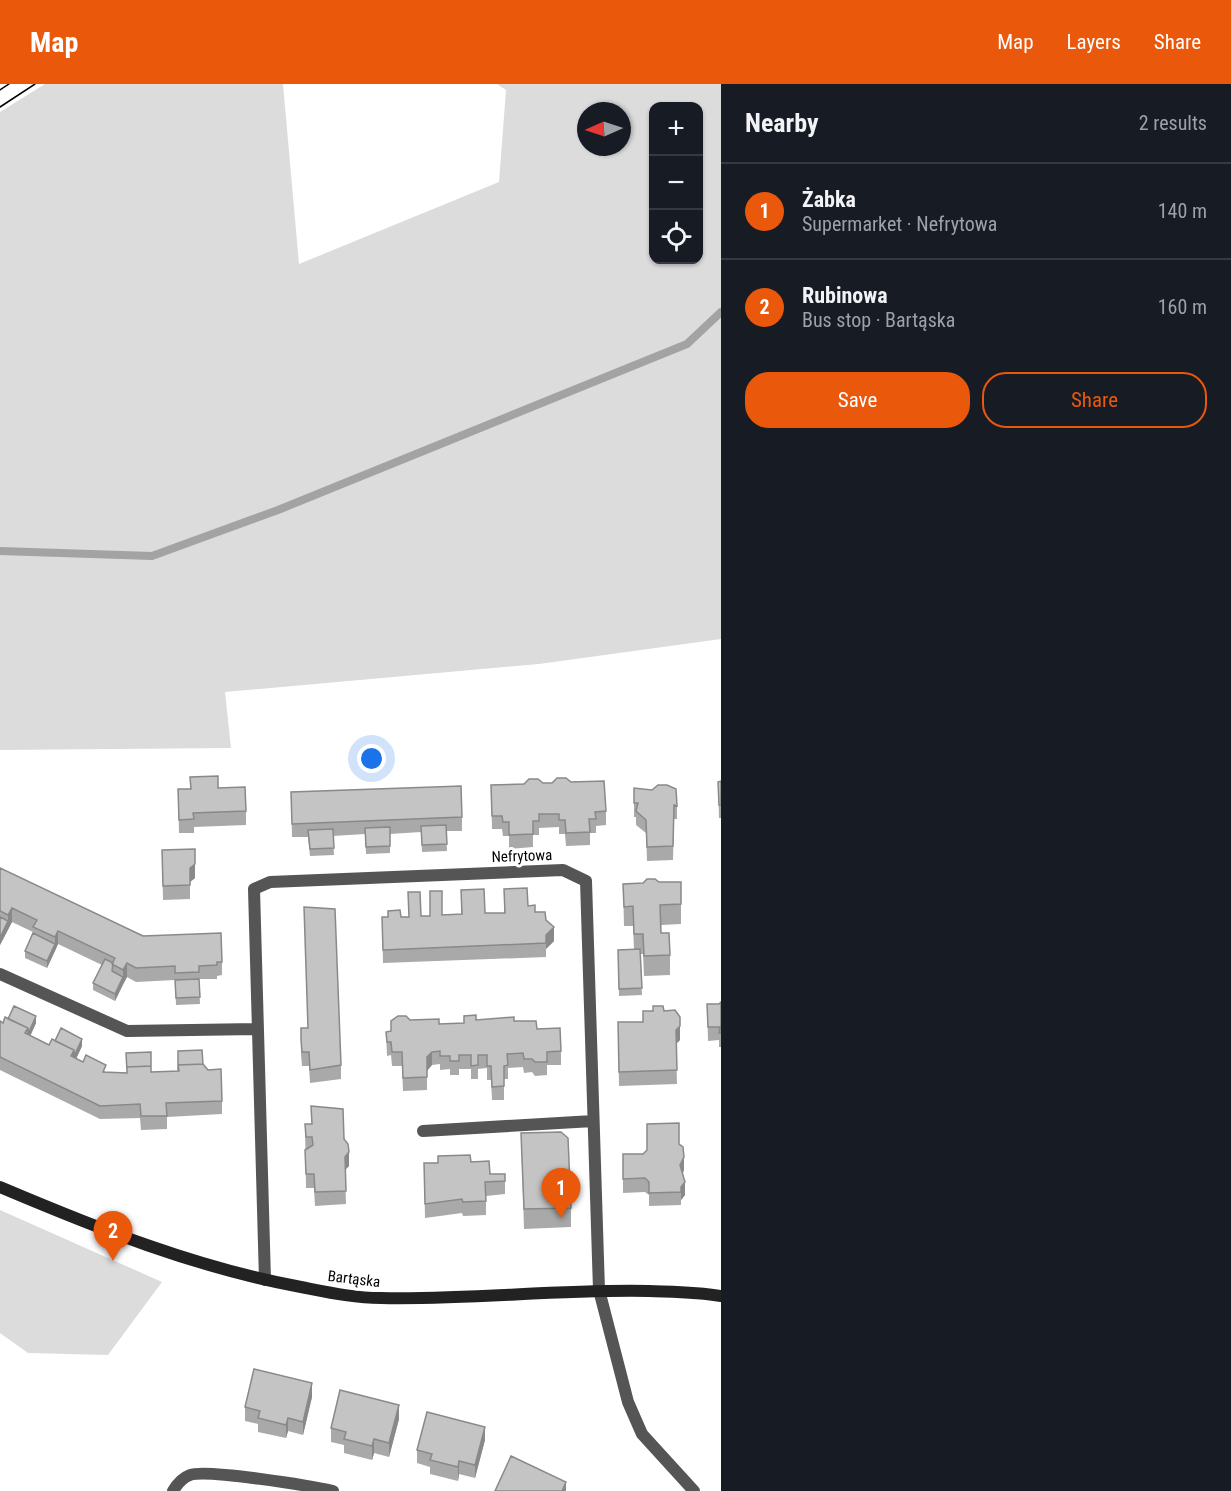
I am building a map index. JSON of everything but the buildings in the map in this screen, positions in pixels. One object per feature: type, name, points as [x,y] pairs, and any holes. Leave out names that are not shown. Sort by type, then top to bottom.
[{"type":"street","name":"Nefrytowa","points":[[257,1029],[255,889],[270,882],[563,870],[585,881],[598,1290],[628,1402],[642,1434],[694,1491]]},
{"type":"street","points":[[0,975],[127,1032],[257,1029],[265,1280]]},
{"type":"street","points":[[423,1131],[593,1120]]},
{"type":"street","name":"Bartąska","points":[[0,1187],[72,1217],[174,1254],[265,1280],[379,1298],[598,1290],[721,1296]]},
{"type":"street","points":[[173,1491],[178,1483],[191,1475],[199,1475],[273,1480],[333,1491]]},
{"type":"shaded area","points":[[45,84],[283,84],[299,264],[499,182],[506,90],[497,84],[721,84],[721,639],[539,664],[225,692],[231,748],[0,750],[0,112]]},
{"type":"shaded area","points":[[0,1210],[162,1282],[108,1355],[28,1353],[0,1333]]},
{"type":"waterway","points":[[0,551],[152,556],[278,510],[687,344],[721,312]]},
{"type":"tram line","points":[[0,90],[9,84]]},
{"type":"tram line","points":[[0,107],[35,84]]},
{"type":"place","name":"Żabka","points":[[561,1218]]},
{"type":"place","name":"Rubinowa","points":[[113,1261]]}]
